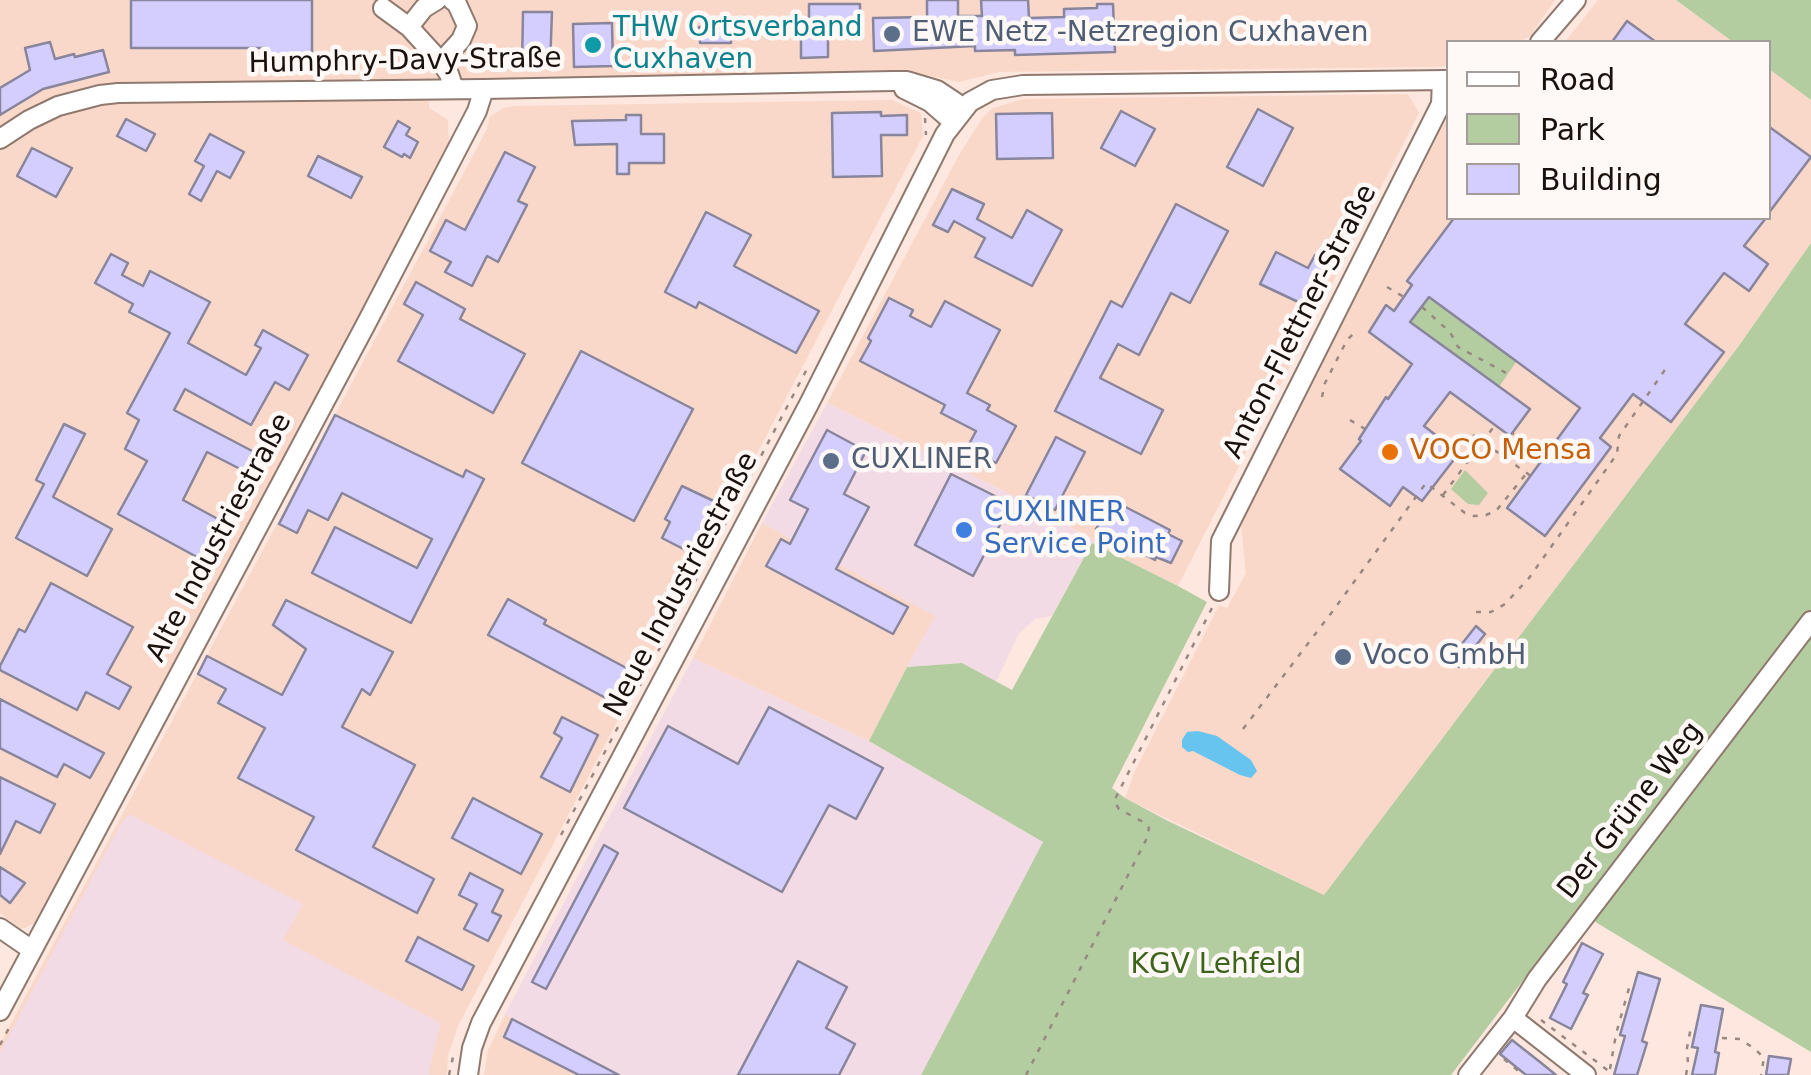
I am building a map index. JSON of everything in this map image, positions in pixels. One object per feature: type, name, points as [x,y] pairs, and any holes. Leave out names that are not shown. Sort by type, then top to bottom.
[{"type":"street","points":[[408,26],[437,0]]},
{"type":"street","points":[[442,62],[461,40],[466,26],[452,0]]},
{"type":"street","points":[[1542,40],[1576,0]]},
{"type":"street","points":[[1552,40],[1584,0]]},
{"type":"street","points":[[383,8],[408,26],[442,62],[454,90]]},
{"type":"street","points":[[958,115],[979,96],[1023,84],[1446,79]]},
{"type":"street","name":"Anton-Flettner-Straße","points":[[1216,598],[1221,540],[1441,104],[1446,79]]},
{"type":"street","name":"Humphry-Davy-Straße","points":[[0,140],[44,112],[100,95],[882,82],[958,115]]},
{"type":"street","name":"Alte Industriestraße","points":[[0,1011],[374,308],[477,111],[484,89]]},
{"type":"street","name":"Neue Industriestraße","points":[[468,1075],[481,1023],[958,115]]},
{"type":"street","name":"Der Grüne Weg","points":[[1468,1075],[1811,622]]},
{"type":"street","points":[[0,928],[32,950]]},
{"type":"street","points":[[1512,1018],[1586,1075]]},
{"type":"path","points":[[925,111],[926,144]]},
{"type":"path","points":[[1387,287],[1404,296]]},
{"type":"path","points":[[1422,307],[1450,332],[1458,348],[1508,374]]},
{"type":"path","points":[[1322,398],[1325,383],[1356,330]]},
{"type":"path","points":[[1476,612],[1491,612],[1505,604],[1529,578],[1617,454],[1619,436],[1669,364]]},
{"type":"path","points":[[1350,420],[1365,429]]},
{"type":"path","points":[[1442,496],[1495,426]]},
{"type":"path","points":[[1500,455],[1516,436],[1512,433]]},
{"type":"path","points":[[1243,729],[1426,483],[1474,516],[1496,510],[1528,475],[1473,435]]},
{"type":"path","points":[[1026,1075],[1147,838],[1149,828],[1144,823],[1115,806],[1118,794],[1216,598]]},
{"type":"path","points":[[1609,1071],[1629,988]]},
{"type":"path","points":[[1686,1075],[1691,1027]]},
{"type":"path","points":[[1722,1038],[1740,1039],[1755,1048],[1764,1058],[1761,1075]]},
{"type":"path","points":[[1494,1052],[1523,1075]]},
{"type":"shaded area","points":[[0,0],[1555,0],[1530,36],[1523,40],[1446,40],[1446,66],[1437,67],[999,72],[959,82],[911,72],[429,81],[429,108],[448,120],[449,147],[43,913],[33,924],[20,928],[0,913]]},
{"type":"shaded area","points":[[1598,0],[1676,0],[1730,40],[1567,40]]},
{"type":"shaded area","points":[[1771,70],[1811,100],[1811,243],[1738,347],[1324,895],[1125,798],[1219,605],[1227,608],[1246,573],[1241,526],[1446,120],[1446,220],[1771,220]]},
{"type":"shaded area","points":[[1408,94],[1419,113],[1178,586],[1092,543],[1093,539],[1013,496],[827,403],[959,155],[993,108],[1024,99]]},
{"type":"shaded area","points":[[892,100],[921,113],[923,136],[458,1026],[448,1056],[447,1075],[0,1075],[0,1044],[487,129],[490,116],[514,106]]},
{"type":"shaded area","name":"CUXLINER","points":[[827,403],[1094,540],[1052,616],[1035,619],[1018,635],[996,682],[962,663],[907,667],[935,616],[762,523]]},
{"type":"shaded area","points":[[762,523],[936,616],[869,741],[693,658]]},
{"type":"shaded area","points":[[693,658],[869,741],[1043,842],[921,1075],[619,1075],[505,1014]]},
{"type":"shaded area","points":[[131,815],[303,904],[283,940],[441,1023],[430,1075],[0,1075],[0,1052],[120,825]]},
{"type":"shaded area","points":[[505,1014],[619,1075],[484,1075],[488,1050]]},
{"type":"green space","points":[[1676,0],[1811,0],[1811,100],[1771,70],[1771,40],[1730,40]]},
{"type":"green space","name":"KGV Lehfeld","points":[[1811,243],[1811,1052],[1597,923],[1579,907],[1451,1075],[921,1075],[1043,842],[869,741],[907,667],[962,663],[1012,690],[1092,543],[1178,586],[1207,602],[1112,788],[1168,821],[1324,895],[1738,347]]},
{"type":"green space","points":[[1429,297],[1516,362],[1499,387],[1410,322]]},
{"type":"green space","points":[[1465,470],[1488,493],[1479,505],[1468,504],[1451,489]]},
{"type":"water","points":[[1187,732],[1217,736],[1251,760],[1257,771],[1251,778],[1240,775],[1188,752],[1182,747],[1182,740]]},
{"type":"building","points":[[131,0],[312,0],[312,69],[266,70],[266,48],[131,48]]},
{"type":"building","points":[[927,0],[958,0],[958,16],[982,16],[981,0],[1028,0],[1029,18],[1064,17],[1064,9],[1113,4],[1115,52],[1015,55],[1015,50],[975,51],[975,46],[874,51],[873,18],[927,17]]},
{"type":"building","points":[[809,4],[860,4],[860,29],[828,29],[828,57],[801,58],[801,28],[809,28]]},
{"type":"building","points":[[523,12],[552,12],[550,66],[522,66]]},
{"type":"building","points":[[1627,21],[1653,40],[1613,40]]},
{"type":"building","name":"THW Ortsverband Cuxhaven","points":[[612,23],[613,66],[574,67],[573,24]]},
{"type":"building","points":[[699,27],[731,27],[731,43],[700,43]]},
{"type":"building","points":[[50,42],[55,59],[103,50],[109,72],[43,89],[0,115],[0,88],[30,70],[25,48]]},
{"type":"building","points":[[1258,109],[1293,128],[1263,186],[1227,167]]},
{"type":"building","points":[[1121,111],[1155,129],[1135,166],[1101,148]]},
{"type":"building","points":[[881,112],[881,116],[907,115],[907,135],[881,135],[882,176],[833,177],[832,113]]},
{"type":"building","points":[[1052,113],[1053,158],[997,159],[996,114]]},
{"type":"building","points":[[626,115],[641,115],[641,134],[664,134],[664,163],[629,163],[629,174],[617,174],[617,144],[575,145],[572,121],[626,120]]},
{"type":"building","points":[[126,119],[155,134],[146,151],[117,136]]},
{"type":"building","points":[[398,121],[410,128],[406,135],[418,142],[410,158],[384,147]]},
{"type":"building","points":[[1771,128],[1811,157],[1771,210]]},
{"type":"building","points":[[210,134],[244,152],[230,178],[217,171],[201,201],[189,194],[204,166],[195,161]]},
{"type":"building","points":[[32,148],[72,168],[56,197],[17,176]]},
{"type":"building","points":[[505,152],[535,167],[518,201],[527,205],[498,262],[487,256],[472,286],[445,272],[451,262],[430,251],[446,220],[465,230]]},
{"type":"building","points":[[318,156],[362,177],[351,198],[308,176]]},
{"type":"building","points":[[952,189],[984,204],[977,219],[1012,238],[1027,210],[1062,230],[1032,286],[975,257],[985,238],[954,221],[948,232],[933,225]]},
{"type":"building","points":[[1176,204],[1228,231],[1190,303],[1171,293],[1139,355],[1118,344],[1100,378],[1163,410],[1141,454],[1055,411],[1111,301],[1122,307]]},
{"type":"building","points":[[706,212],[751,235],[734,266],[819,311],[796,353],[699,302],[696,308],[665,292]]},
{"type":"building","points":[[1453,220],[1764,220],[1744,246],[1768,264],[1749,291],[1724,273],[1685,324],[1724,352],[1671,422],[1633,394],[1600,438],[1611,447],[1545,536],[1507,508],[1580,408],[1429,297],[1410,322],[1530,409],[1510,436],[1450,392],[1424,426],[1459,453],[1422,501],[1403,487],[1390,506],[1340,469],[1412,364],[1369,332],[1386,305],[1394,311],[1412,285],[1407,281]]},
{"type":"building","points":[[1276,252],[1308,268],[1315,255],[1333,264],[1311,308],[1260,284]]},
{"type":"building","points":[[111,254],[128,263],[122,275],[143,286],[150,271],[210,302],[188,343],[246,375],[261,348],[255,345],[263,330],[308,355],[289,390],[275,382],[251,425],[185,389],[174,410],[256,453],[246,472],[207,452],[183,500],[227,524],[206,562],[118,514],[147,461],[125,449],[139,420],[127,413],[170,333],[129,312],[133,304],[95,283]]},
{"type":"building","points":[[416,282],[465,309],[460,319],[525,354],[493,413],[398,361],[423,315],[404,304]]},
{"type":"building","points":[[889,298],[913,310],[910,316],[931,327],[945,301],[1000,330],[967,393],[1016,426],[996,463],[967,448],[976,431],[941,413],[945,405],[860,361]]},
{"type":"building","points":[[581,351],[693,409],[634,521],[522,463]]},
{"type":"building","points":[[335,415],[463,477],[466,470],[484,479],[411,623],[312,573],[335,527],[417,568],[432,539],[342,493],[328,520],[308,510],[297,533],[279,524]]},
{"type":"building","points":[[64,424],[85,434],[53,497],[112,529],[87,576],[16,538],[44,484],[36,480]]},
{"type":"building","points":[[827,430],[866,451],[844,494],[869,507],[836,569],[908,607],[893,634],[766,566],[781,539],[790,544],[808,509],[790,500]]},
{"type":"building","points":[[1056,437],[1085,452],[1055,510],[1026,495]]},
{"type":"building","points":[[951,474],[1011,504],[973,576],[915,545]]},
{"type":"building","points":[[682,486],[720,504],[695,555],[662,538],[670,522],[665,519]]},
{"type":"building","points":[[1112,500],[1170,530],[1168,534],[1182,541],[1171,563],[1156,557],[1155,560],[1096,529]]},
{"type":"building","points":[[51,583],[133,627],[107,674],[131,687],[119,709],[86,692],[77,710],[0,670],[19,629],[25,632]]},
{"type":"building","points":[[508,599],[546,620],[544,624],[632,671],[615,703],[488,635]]},
{"type":"building","points":[[286,600],[393,652],[370,695],[362,689],[342,727],[415,765],[373,847],[434,879],[417,913],[296,850],[314,817],[238,778],[265,728],[218,703],[226,689],[198,674],[207,656],[282,695],[306,649],[273,625]]},
{"type":"building","points":[[1476,626],[1485,634],[1459,667],[1450,659]]},
{"type":"building","points":[[0,699],[104,753],[90,778],[64,764],[57,777],[0,748]]},
{"type":"building","points":[[769,707],[883,768],[856,819],[829,805],[782,892],[624,808],[668,726],[738,764]]},
{"type":"building","points":[[562,717],[598,735],[570,792],[541,777],[562,738],[554,733]]},
{"type":"building","points":[[0,777],[55,804],[40,833],[16,821],[0,854]]},
{"type":"building","points":[[473,798],[542,834],[521,874],[452,838]]},
{"type":"building","points":[[604,845],[618,853],[546,989],[532,982]]},
{"type":"building","points":[[0,867],[25,883],[10,903],[0,895]]},
{"type":"building","points":[[470,873],[503,890],[492,912],[501,916],[488,941],[464,929],[477,904],[459,895]]},
{"type":"building","points":[[418,937],[474,966],[462,990],[406,961]]},
{"type":"building","points":[[1582,943],[1603,954],[1583,993],[1588,995],[1571,1029],[1550,1018]]},
{"type":"building","points":[[798,961],[847,987],[826,1028],[855,1044],[839,1075],[738,1075]]},
{"type":"building","points":[[1638,972],[1660,979],[1642,1041],[1647,1043],[1637,1075],[1614,1075],[1625,1036],[1620,1035]]},
{"type":"building","points":[[1701,1005],[1723,1009],[1715,1075],[1692,1075],[1698,1048],[1692,1047]]},
{"type":"building","points":[[512,1019],[619,1075],[579,1075],[504,1037]]},
{"type":"building","points":[[1512,1040],[1556,1075],[1526,1075],[1500,1054]]},
{"type":"building","points":[[1769,1056],[1791,1059],[1788,1075],[1766,1075]]},
{"type":"place","name":"EWE Netz -Netzregion Cuxhaven","points":[[892,34]]},
{"type":"place","name":"THW Ortsverband Cuxhaven","points":[[593,45]]},
{"type":"place","name":"VOCO Mensa","points":[[1390,452]]},
{"type":"place","name":"CUXLINER","points":[[831,461]]},
{"type":"place","name":"CUXLINER Service Point","points":[[964,530]]},
{"type":"place","name":"Voco GmbH","points":[[1343,657]]}]
